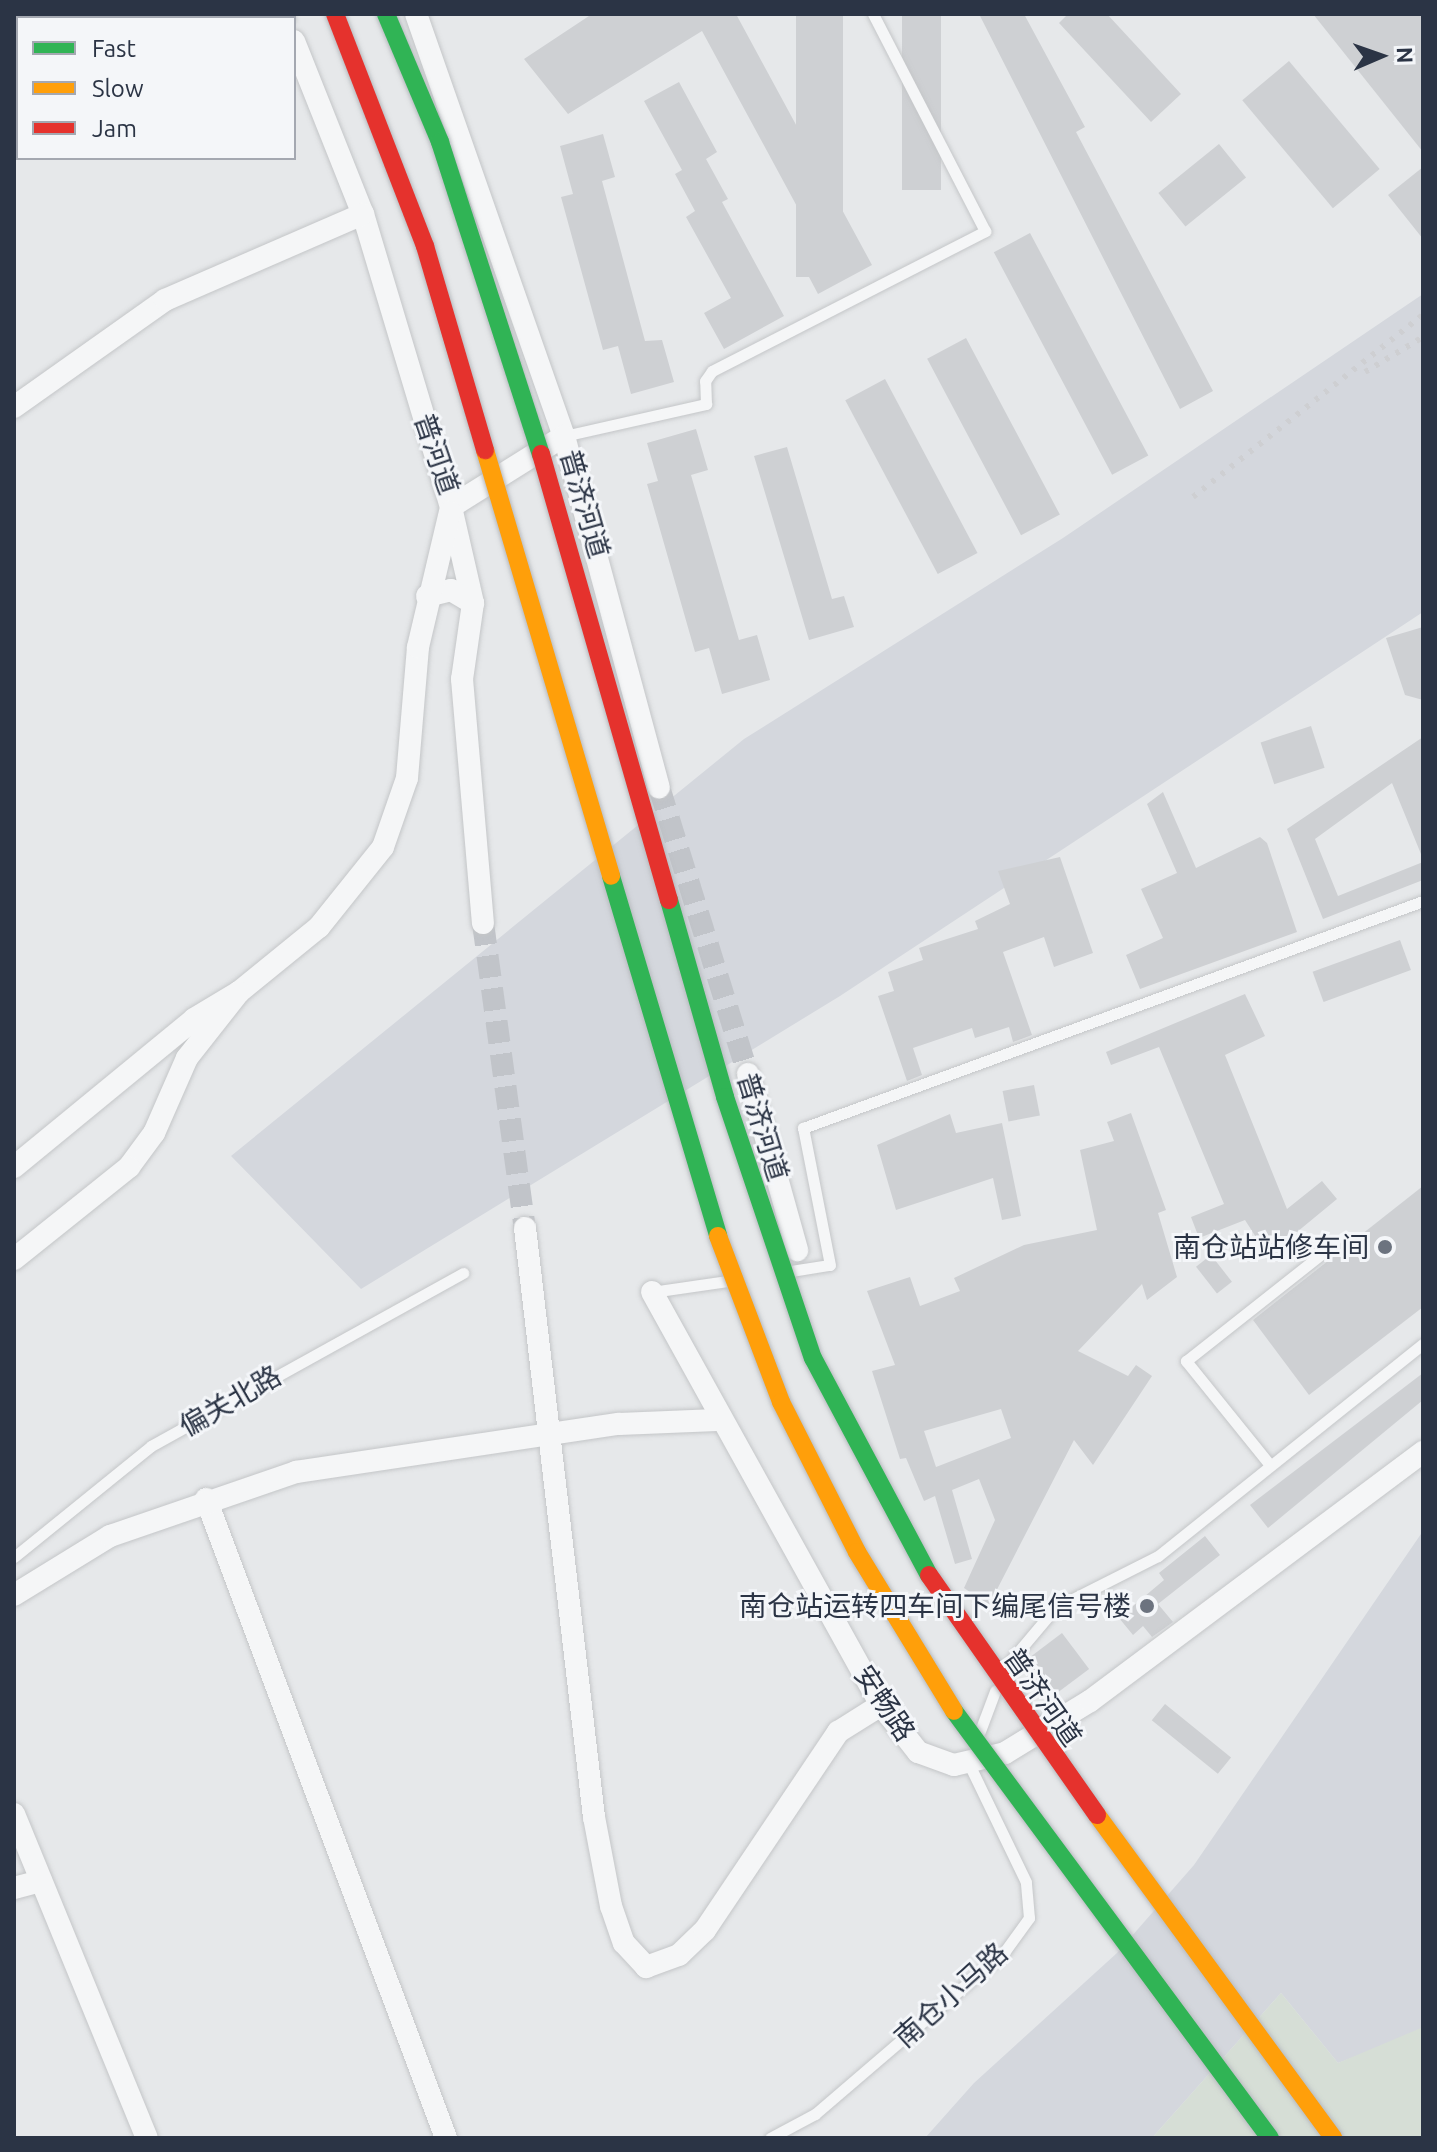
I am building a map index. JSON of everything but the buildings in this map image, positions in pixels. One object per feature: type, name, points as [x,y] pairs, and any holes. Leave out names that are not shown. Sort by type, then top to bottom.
[{"type":"highway","points":[[335,14],[425,246],[720,1243],[781,1402],[857,1552],[959,1720],[1270,2138]]},
{"type":"highway","name":"普济河道","points":[[386,14],[440,142],[508,339],[725,1097],[813,1358],[877,1487],[961,1629],[1333,2138]]},
{"type":"street","points":[[416,14],[564,436],[659,787]]},
{"type":"street","name":"普河道","points":[[296,46],[363,214],[451,507],[564,436]]},
{"type":"street","points":[[14,407],[165,300],[363,214]]},
{"type":"street","points":[[14,1167],[194,1019],[239,992],[319,927],[383,847],[407,778],[427,596],[451,507]]},
{"type":"street","points":[[451,507],[473,603],[462,679],[483,923]]},
{"type":"street","points":[[427,596],[451,590],[473,603]]},
{"type":"street","points":[[14,1259],[137,1158],[187,1058],[239,992]]},
{"type":"street","points":[[748,1074],[803,1269]]},
{"type":"street","points":[[525,1228],[553,1433],[594,1817],[611,1906],[624,1943],[646,1967],[679,1955],[705,1930],[838,1732],[881,1705]]},
{"type":"street","name":"安畅路","points":[[652,1292],[717,1420],[881,1705],[918,1752],[954,1765],[1005,1753],[1090,1701],[1423,1452]]},
{"type":"street","points":[[14,1595],[67,1558],[206,1499],[296,1472],[553,1433],[717,1420]]},
{"type":"street","points":[[206,1499],[446,2138]]},
{"type":"street","points":[[14,1814],[147,2138]]},
{"type":"street","points":[[14,1888],[41,1881]]},
{"type":"lane","points":[[564,436],[706,404],[705,381],[712,371],[985,231],[873,14]]},
{"type":"lane","points":[[772,1274],[830,1265],[803,1128],[1423,901]]},
{"type":"lane","points":[[1270,1465],[1186,1361],[1320,1255]]},
{"type":"lane","name":"偏关北路","points":[[14,1557],[151,1446],[463,1273]]},
{"type":"lane","points":[[652,1292],[757,1276]]},
{"type":"lane","points":[[968,1762],[1005,1664],[1055,1608],[1158,1556],[1423,1344]]},
{"type":"lane","name":"南仓小马路","points":[[770,2138],[815,2114],[1005,1951],[1029,1918],[1026,1882],[968,1762]]},
{"type":"shaded area","points":[[1423,294],[1423,612],[840,996],[361,1289],[231,1156],[744,739],[1063,538]]},
{"type":"shaded area","points":[[1423,1531],[1423,2031],[1338,2063],[1281,1993],[1152,2138],[925,2138],[974,2083],[1117,1953],[1194,1865]]},
{"type":"shaded area","points":[[1281,1993],[1338,2063],[1421,2028],[1423,2138],[1152,2138]]},
{"type":"tunnel","points":[[659,787],[748,1074]]},
{"type":"tunnel","points":[[483,923],[525,1228]]},
{"type":"railway","points":[[1193,497],[1423,315]]},
{"type":"railway","points":[[1365,372],[1423,337]]},
{"type":"traffic: fast","points":[[386,14],[440,142],[541,454]]},
{"type":"traffic: fast","points":[[611,876],[718,1236]]},
{"type":"traffic: fast","points":[[669,900],[725,1097],[813,1358],[929,1575]]},
{"type":"traffic: fast","points":[[954,1711],[1270,2138]]},
{"type":"traffic: slow","points":[[485,450],[611,876]]},
{"type":"traffic: slow","points":[[718,1236],[781,1402],[857,1552],[954,1711]]},
{"type":"traffic: slow","points":[[1097,1815],[1333,2138]]},
{"type":"traffic: jam","points":[[335,14],[425,246],[485,450]]},
{"type":"traffic: jam","points":[[541,454],[669,900]]},
{"type":"traffic: jam","points":[[929,1575],[1097,1815]]},
{"type":"place","name":"南仓站站修车间","points":[[1385,1247]]},
{"type":"place","name":"南仓站运转四车间下编尾信号楼","points":[[1147,1606]]}]
